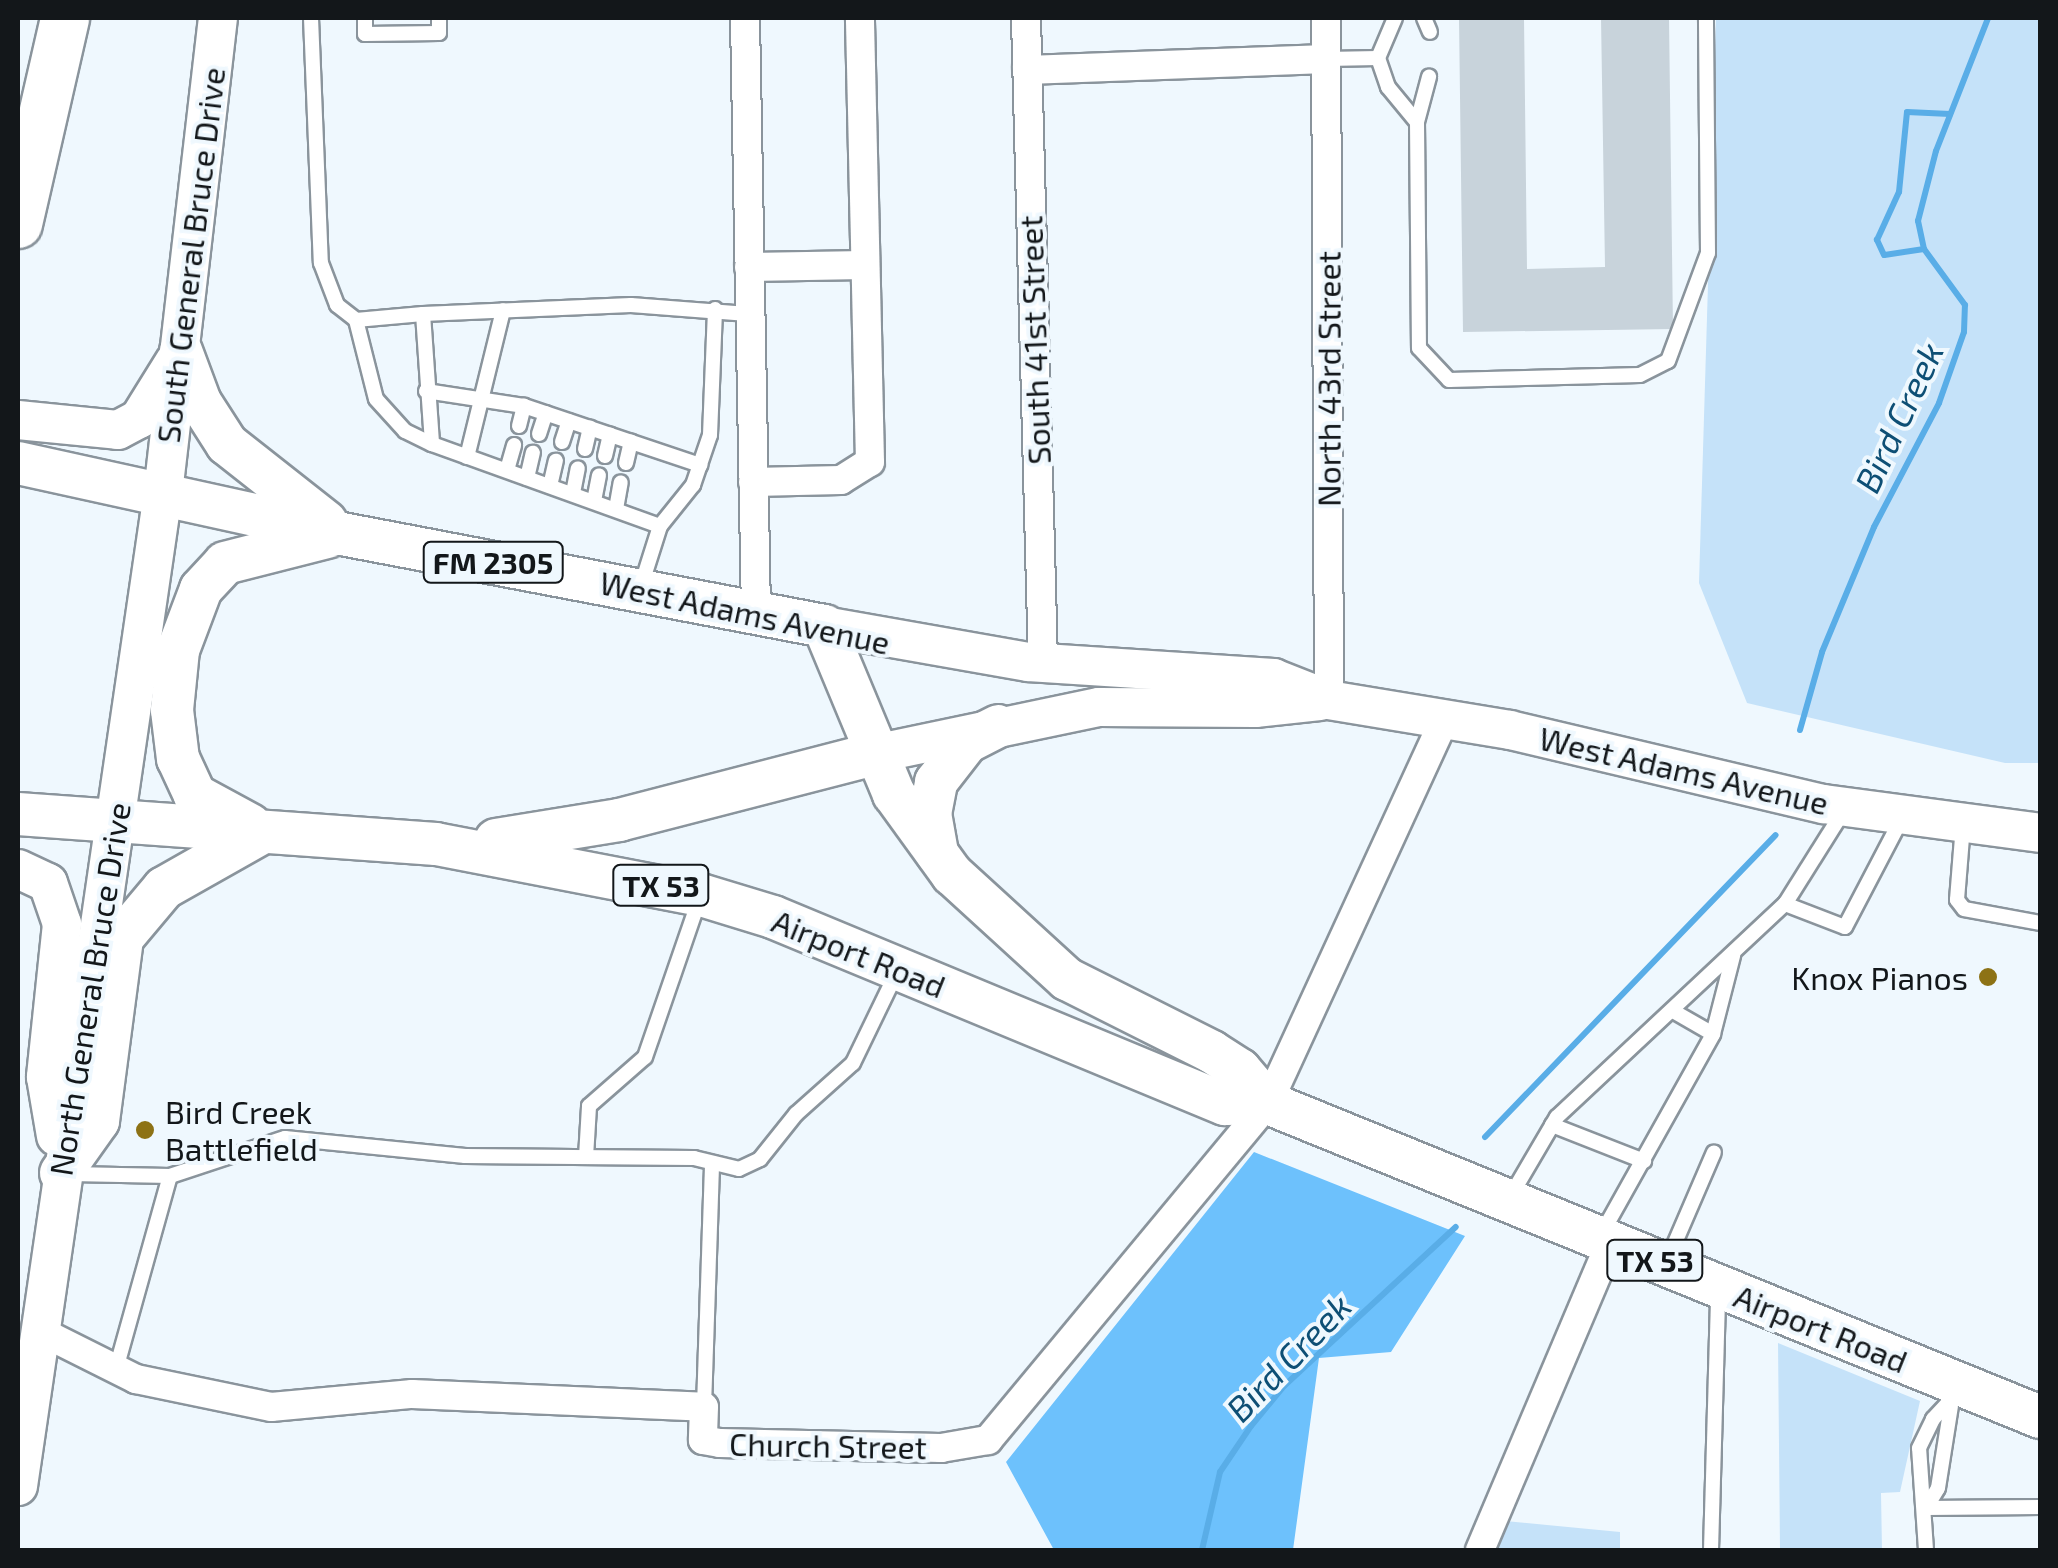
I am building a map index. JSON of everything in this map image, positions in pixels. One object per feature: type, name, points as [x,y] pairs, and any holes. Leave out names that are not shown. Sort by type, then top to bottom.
[{"type":"highway","points":[[18,224],[65,18]]},
{"type":"main road","name":"South General Bruce Drive","points":[[163,493],[218,18]]},
{"type":"main road","points":[[18,420],[97,432],[139,419],[182,351]]},
{"type":"main road","points":[[182,351],[200,402],[227,444],[342,534]]},
{"type":"main road","name":"West Adams Avenue","points":[[18,463],[342,534],[824,626],[1043,663],[1227,671],[1273,678],[1329,700],[1446,718],[1846,807],[2040,833]]},
{"type":"main road","name":"North General Bruce Drive","points":[[18,1486],[163,493]]},
{"type":"main road","points":[[263,832],[195,795],[178,759],[172,710],[178,650],[200,589],[226,563],[250,552],[342,534]]},
{"type":"main road","name":"Airport Road","points":[[824,626],[874,754],[939,858],[993,917],[1067,978],[1240,1070],[1268,1103]]},
{"type":"main road","name":"West Adams Avenue","points":[[874,754],[1099,707],[1255,708],[1329,700]]},
{"type":"main road","points":[[939,858],[930,814],[936,782],[954,753],[998,726]]},
{"type":"main road","name":"Airport Road","points":[[436,844],[619,820],[874,754]]},
{"type":"main road","name":"Airport Road","points":[[18,814],[436,844],[701,894],[899,969],[1225,1104],[1268,1103],[1719,1286],[1957,1396],[2040,1418]]},
{"type":"main road","points":[[61,1173],[98,1121],[122,938],[164,888],[263,832]]},
{"type":"main road","points":[[18,869],[48,883],[62,924],[46,1077],[61,1173]]},
{"type":"street","points":[[745,18],[756,611]]},
{"type":"street","points":[[753,482],[842,480],[870,462],[860,18]]},
{"type":"street","name":"South 41st Street","points":[[1026,18],[1043,663]]},
{"type":"street","name":"North 43rd Street","points":[[1326,18],[1329,700]]},
{"type":"street","points":[[1027,70],[1326,59]]},
{"type":"street","points":[[750,267],[865,265]]},
{"type":"street","points":[[1268,1103],[1446,718]]},
{"type":"street","name":"Church Street","points":[[38,1330],[136,1379],[271,1407],[412,1394],[704,1407],[703,1440],[720,1443],[941,1448],[988,1440],[1268,1103]]},
{"type":"street","points":[[1480,1550],[1605,1240]]},
{"type":"lane","points":[[311,18],[320,263],[337,305],[356,320],[376,399],[405,431],[432,444],[660,526]]},
{"type":"lane","points":[[365,18],[365,34],[439,33],[439,18]]},
{"type":"lane","points":[[1395,18],[1378,58],[1388,86],[1417,122]]},
{"type":"lane","points":[[1429,77],[1417,122],[1420,348],[1430,364],[1450,380],[1640,375],[1668,361],[1708,253],[1706,18]]},
{"type":"lane","points":[[1326,59],[1378,58]]},
{"type":"lane","points":[[356,320],[503,310],[715,309],[748,314]]},
{"type":"lane","points":[[640,589],[660,526],[693,485],[710,435],[715,309]]},
{"type":"lane","points":[[467,456],[503,310]]},
{"type":"lane","points":[[423,314],[432,444]]},
{"type":"lane","points":[[426,390],[482,396],[524,406],[700,465]]},
{"type":"lane","points":[[519,426],[524,406]]},
{"type":"lane","points":[[539,434],[546,414]]},
{"type":"lane","points":[[562,442],[568,421]]},
{"type":"lane","points":[[585,448],[590,428]]},
{"type":"lane","points":[[604,456],[610,435]]},
{"type":"lane","points":[[626,463],[631,442]]},
{"type":"lane","points":[[507,470],[514,446]]},
{"type":"lane","points":[[527,478],[533,454]]},
{"type":"lane","points":[[550,486],[556,460]]},
{"type":"lane","points":[[573,494],[578,468]]},
{"type":"lane","points":[[594,501],[599,475]]},
{"type":"lane","points":[[616,508],[621,482]]},
{"type":"lane","points":[[1508,1200],[1552,1124],[1785,904],[1846,807]]},
{"type":"lane","points":[[1785,904],[1845,927],[1903,816]]},
{"type":"lane","points":[[1963,825],[1957,900],[1978,913],[2040,923]]},
{"type":"lane","points":[[586,1158],[590,1106],[646,1057],[701,894]]},
{"type":"lane","points":[[1605,1240],[1713,1034],[1734,955]]},
{"type":"lane","points":[[61,1173],[170,1176],[285,1138],[464,1156],[694,1158],[739,1169],[760,1159],[796,1114],[853,1063],[899,969]]},
{"type":"lane","points":[[1672,1011],[1713,1034]]},
{"type":"lane","points":[[1552,1124],[1644,1161]]},
{"type":"lane","points":[[1666,1265],[1714,1152]]},
{"type":"lane","points":[[704,1407],[712,1164]]},
{"type":"lane","points":[[116,1369],[170,1176]]},
{"type":"lane","points":[[1711,1550],[1719,1286]]},
{"type":"lane","points":[[1926,1550],[1926,1508],[1917,1489],[1919,1448],[1933,1419],[1957,1396]]},
{"type":"lane","points":[[1926,1508],[1938,1488],[1957,1396]]},
{"type":"lane","points":[[1926,1508],[2040,1507]]},
{"type":"shaded area","points":[[1716,18],[2040,18],[2040,763],[2005,763],[1747,703],[1699,583]]},
{"type":"shaded area","points":[[1254,1152],[1465,1236],[1391,1352],[1319,1358],[1293,1550],[1054,1550],[1006,1462]]},
{"type":"shaded area","points":[[1778,1343],[1920,1401],[1900,1492],[1881,1493],[1882,1550],[1780,1550]]},
{"type":"shaded area","points":[[1495,1520],[1620,1532],[1620,1550],[1480,1550]]},
{"type":"building","points":[[1459,18],[1524,18],[1527,269],[1605,267],[1601,18],[1669,18],[1673,329],[1463,332]]},
{"type":"waterway","name":"Bird Creek","points":[[1800,730],[1822,652],[1874,527],[1939,403],[1964,332],[1965,305],[1924,249],[1918,221],[1936,151],[1988,18]]},
{"type":"waterway","points":[[1924,249],[1884,255],[1877,240],[1899,192],[1907,112],[1950,114]]},
{"type":"waterway","name":"Bird Creek","points":[[1485,1137],[1776,835]]},
{"type":"waterway","name":"Bird Creek","points":[[1202,1550],[1220,1472],[1251,1426],[1284,1386],[1456,1227]]},
{"type":"place","name":"Knox Pianos","points":[[1988,977]]},
{"type":"place","name":"Bird Creek Battlefield","points":[[145,1130]]}]
